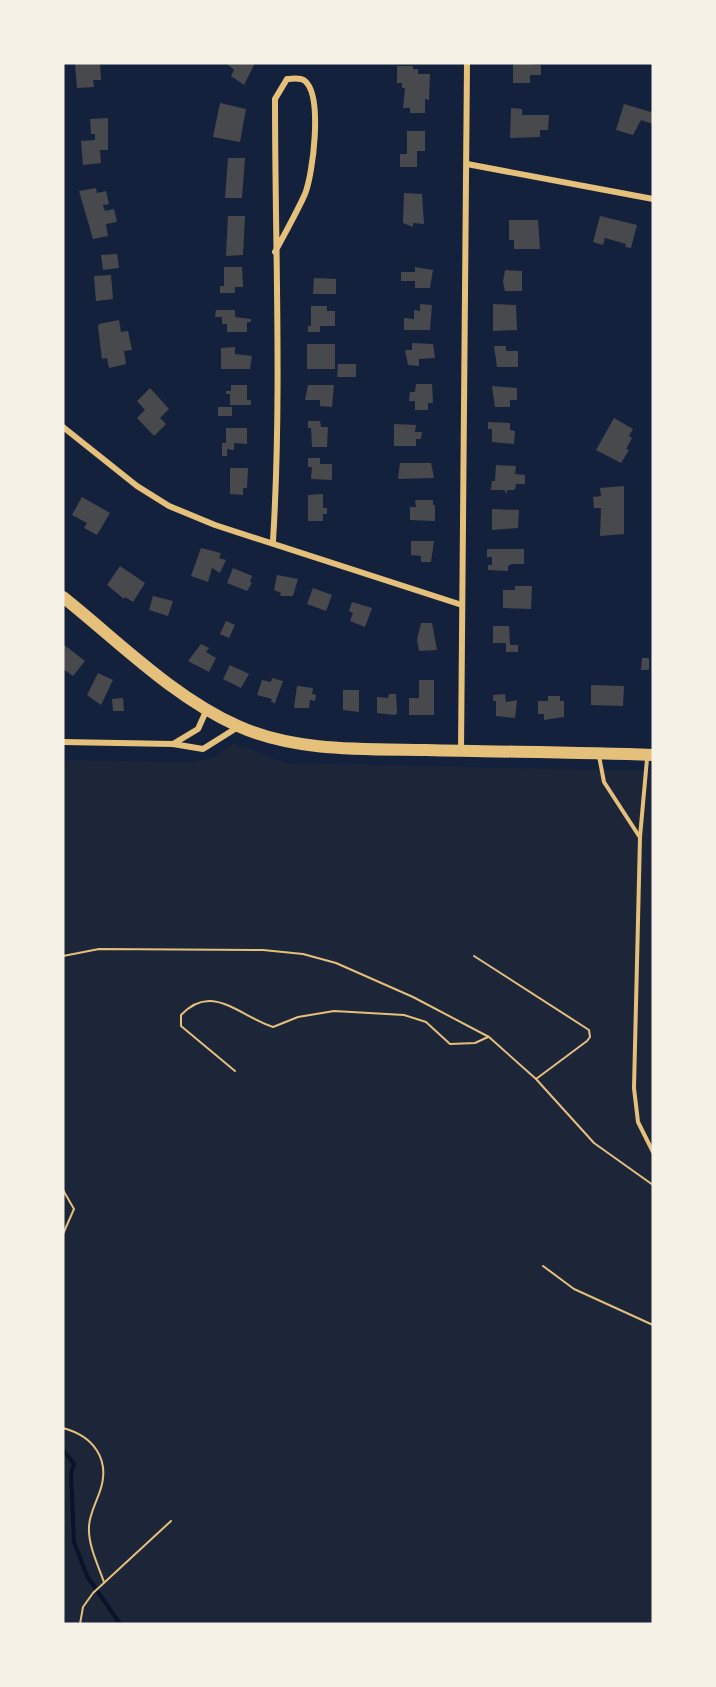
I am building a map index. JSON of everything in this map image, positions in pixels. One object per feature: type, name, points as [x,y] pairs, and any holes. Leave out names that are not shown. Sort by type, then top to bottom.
[{"type":"main road","points":[[63,597],[162,677],[207,709],[239,727],[289,741],[348,748],[650,755]]},
{"type":"street","points":[[462,751],[467,63]]},
{"type":"street","points":[[273,542],[278,456],[275,252],[275,99],[287,79],[298,78],[305,81],[312,95],[314,144],[305,193],[275,252]]},
{"type":"street","points":[[467,164],[653,199]]},
{"type":"street","points":[[63,427],[137,486],[169,506],[215,525],[462,605]]},
{"type":"street","points":[[172,744],[198,729],[207,709]]},
{"type":"street","points":[[63,742],[172,744],[203,749],[239,727]]},
{"type":"lane","points":[[599,754],[604,782],[640,837]]},
{"type":"lane","points":[[650,755],[640,837],[634,1103],[638,1122],[653,1152]]},
{"type":"path","points":[[63,956],[99,949],[263,950],[303,954],[336,963],[370,977],[489,1037],[536,1079],[594,1143],[653,1185]]},
{"type":"path","points":[[474,956],[589,1030],[590,1037],[587,1041],[536,1079]]},
{"type":"path","points":[[235,1071],[182,1026],[181,1016],[196,1002],[214,1001],[273,1027],[306,1016],[346,1011],[414,1017],[426,1022],[443,1040],[453,1045],[475,1043],[489,1037]]},
{"type":"path","points":[[63,1190],[74,1209],[63,1234]]},
{"type":"path","points":[[543,1266],[574,1289],[653,1325]]},
{"type":"path","points":[[63,1288],[63,1306]]},
{"type":"path","points":[[63,1428],[84,1436],[95,1445],[101,1456],[103,1482],[89,1527],[102,1583]]},
{"type":"path","points":[[80,1624],[83,1607],[93,1593],[171,1521]]},
{"type":"shaded area","points":[[234,743],[286,763],[653,771],[653,1624],[63,1624],[63,760],[191,762],[214,758]]},
{"type":"building","points":[[100,63],[101,80],[93,80],[94,87],[77,88],[75,64]]},
{"type":"building","points":[[226,63],[255,63],[244,85],[231,76],[234,70]]},
{"type":"building","points":[[513,63],[541,65],[541,75],[530,75],[530,83],[513,83]]},
{"type":"building","points":[[397,66],[413,66],[413,69],[418,69],[418,74],[430,74],[429,100],[425,99],[425,113],[410,113],[410,108],[403,108],[405,88],[402,88],[402,83],[397,83]]},
{"type":"building","points":[[220,103],[246,109],[240,142],[213,137]]},
{"type":"building","points":[[624,104],[651,112],[653,107],[653,124],[641,120],[633,135],[616,130]]},
{"type":"building","points":[[511,108],[522,109],[522,115],[549,115],[548,130],[540,130],[540,137],[510,138]]},
{"type":"building","points":[[108,118],[108,150],[100,150],[101,163],[83,165],[81,141],[95,140],[95,134],[91,134],[90,119]]},
{"type":"building","points":[[407,131],[425,131],[425,151],[417,151],[417,167],[400,167],[400,154],[407,154]]},
{"type":"building","points":[[228,158],[245,158],[242,198],[225,198]]},
{"type":"building","points":[[96,188],[97,193],[106,191],[109,204],[103,205],[105,211],[114,209],[117,222],[106,224],[108,236],[93,239],[79,191]]},
{"type":"building","points":[[404,193],[422,194],[424,224],[413,223],[413,227],[403,223]]},
{"type":"building","points":[[228,216],[245,216],[243,255],[226,256]]},
{"type":"building","points":[[600,216],[637,225],[631,248],[625,247],[626,244],[605,238],[603,245],[593,242]]},
{"type":"building","points":[[509,220],[538,220],[540,249],[514,249],[514,240],[509,240]]},
{"type":"building","points":[[117,254],[119,268],[103,270],[101,255]]},
{"type":"building","points":[[224,267],[242,267],[243,287],[235,287],[235,293],[220,293],[220,286],[224,286]]},
{"type":"building","points":[[415,267],[433,270],[430,288],[415,288],[415,281],[401,281],[401,272],[415,272]]},
{"type":"building","points":[[505,270],[522,271],[522,291],[505,291],[503,282]]},
{"type":"building","points":[[111,275],[113,299],[96,301],[94,276]]},
{"type":"building","points":[[314,278],[336,279],[336,294],[313,294]]},
{"type":"building","points":[[420,304],[432,305],[430,330],[404,330],[404,318],[414,319],[414,310],[420,311]]},
{"type":"building","points":[[493,304],[516,305],[517,330],[493,331]]},
{"type":"building","points":[[311,306],[327,306],[327,311],[335,311],[335,326],[320,326],[320,332],[308,332],[308,326],[311,326]]},
{"type":"building","points":[[216,310],[235,310],[235,317],[251,319],[251,322],[247,322],[247,332],[227,332],[227,324],[222,324],[222,317],[215,317]]},
{"type":"building","points":[[119,320],[121,332],[128,331],[132,350],[124,351],[126,364],[109,368],[107,358],[102,359],[98,327],[99,324]]},
{"type":"building","points":[[412,343],[433,344],[435,358],[419,359],[419,366],[408,365],[405,350],[412,350]]},
{"type":"building","points":[[307,344],[335,344],[335,369],[307,369]]},
{"type":"building","points":[[494,346],[506,346],[506,351],[518,351],[518,367],[497,367]]},
{"type":"building","points":[[235,347],[235,354],[252,356],[250,369],[221,369],[221,348]]},
{"type":"building","points":[[338,364],[356,364],[356,377],[337,377]]},
{"type":"building","points":[[416,384],[432,384],[433,403],[428,403],[428,410],[415,410],[415,401],[409,401],[410,392],[415,392]]},
{"type":"building","points":[[231,385],[247,385],[247,400],[251,400],[251,405],[230,405],[230,394],[226,394],[226,391],[231,391]]},
{"type":"building","points":[[308,385],[334,385],[332,407],[320,406],[320,400],[305,400]]},
{"type":"building","points":[[492,386],[517,388],[517,400],[510,400],[510,407],[495,407]]},
{"type":"building","points":[[150,388],[169,409],[160,418],[166,424],[154,436],[137,418],[145,410],[137,401]]},
{"type":"building","points":[[218,407],[232,407],[232,416],[218,416]]},
{"type":"building","points":[[614,418],[633,429],[629,436],[632,438],[626,449],[629,450],[621,463],[596,450]]},
{"type":"building","points":[[308,421],[320,421],[321,427],[328,427],[327,447],[312,447],[311,428],[308,428]]},
{"type":"building","points":[[488,422],[510,423],[510,430],[515,431],[514,444],[492,442],[492,429],[488,429]]},
{"type":"building","points":[[394,424],[416,425],[415,432],[422,432],[421,439],[416,439],[416,446],[394,446]]},
{"type":"building","points":[[226,428],[247,428],[247,444],[234,443],[234,450],[227,449],[227,456],[222,456],[222,443],[226,443]]},
{"type":"building","points":[[308,458],[320,458],[320,464],[332,464],[332,480],[311,479],[312,467],[308,467]]},
{"type":"building","points":[[400,463],[431,463],[434,478],[398,479]]},
{"type":"building","points":[[496,465],[516,466],[515,474],[525,475],[525,484],[516,484],[515,490],[507,490],[507,494],[504,490],[491,490],[492,481],[495,481]]},
{"type":"building","points":[[230,468],[248,468],[247,488],[243,488],[243,495],[230,494]]},
{"type":"building","points":[[624,486],[624,534],[600,536],[601,508],[594,508],[593,497],[601,496],[600,488]]},
{"type":"building","points":[[323,494],[323,508],[327,508],[327,514],[323,514],[323,521],[308,521],[308,495]]},
{"type":"building","points":[[82,497],[110,513],[97,535],[84,528],[87,523],[72,515]]},
{"type":"building","points":[[415,500],[433,500],[435,521],[410,520],[410,507],[416,507]]},
{"type":"building","points":[[492,509],[519,510],[518,528],[492,530]]},
{"type":"building","points":[[411,541],[434,541],[431,562],[421,562],[421,556],[411,555]]},
{"type":"building","points":[[201,548],[221,553],[219,558],[226,560],[220,573],[212,568],[208,582],[191,576]]},
{"type":"building","points":[[487,549],[524,549],[524,564],[512,564],[508,566],[508,571],[488,570],[488,565],[492,565],[492,557],[487,557]]},
{"type":"building","points":[[120,566],[145,583],[133,602],[125,597],[124,599],[107,585]]},
{"type":"building","points":[[233,568],[252,576],[250,582],[252,583],[247,591],[227,583]]},
{"type":"building","points":[[277,575],[298,579],[293,596],[280,596],[281,593],[274,590]]},
{"type":"building","points":[[515,586],[532,586],[531,609],[503,608],[503,590],[515,590]]},
{"type":"building","points":[[313,588],[332,595],[326,611],[307,604]]},
{"type":"building","points":[[153,596],[173,601],[168,616],[149,610]]},
{"type":"building","points":[[352,602],[372,608],[365,627],[350,621],[353,613],[349,611]]},
{"type":"building","points":[[226,621],[235,625],[229,638],[220,634]]},
{"type":"building","points":[[421,623],[432,623],[437,650],[419,651],[417,640]]},
{"type":"building","points":[[493,626],[509,626],[510,645],[518,645],[518,652],[506,652],[506,643],[493,643]]},
{"type":"building","points":[[63,644],[85,661],[73,676],[63,669]]},
{"type":"building","points":[[201,644],[209,648],[206,652],[216,658],[209,672],[188,661]]},
{"type":"building","points":[[642,658],[649,658],[649,670],[641,670]]},
{"type":"building","points":[[230,665],[249,674],[241,688],[223,679]]},
{"type":"building","points":[[98,673],[113,680],[101,705],[87,695]]},
{"type":"building","points":[[272,678],[283,681],[275,703],[271,702],[272,699],[257,695],[262,680],[271,682]]},
{"type":"building","points":[[419,680],[434,680],[434,715],[409,715],[409,698],[419,698]]},
{"type":"building","points":[[591,685],[624,686],[623,706],[591,705]]},
{"type":"building","points":[[297,686],[313,688],[312,694],[316,695],[315,701],[310,700],[309,708],[294,708]]},
{"type":"building","points":[[343,690],[359,690],[359,712],[343,710]]},
{"type":"building","points":[[389,694],[396,694],[397,713],[395,715],[377,713],[377,697],[388,698]]},
{"type":"building","points":[[505,694],[506,702],[517,700],[515,718],[496,716],[496,701],[493,701],[493,695]]},
{"type":"building","points":[[548,696],[560,696],[560,701],[564,701],[564,717],[544,720],[544,714],[538,714],[538,701],[548,701]]},
{"type":"building","points":[[123,698],[124,711],[113,711],[112,699]]},
{"type":"waterway","points":[[63,1450],[74,1464],[71,1473],[74,1542],[87,1576],[120,1624]]}]
